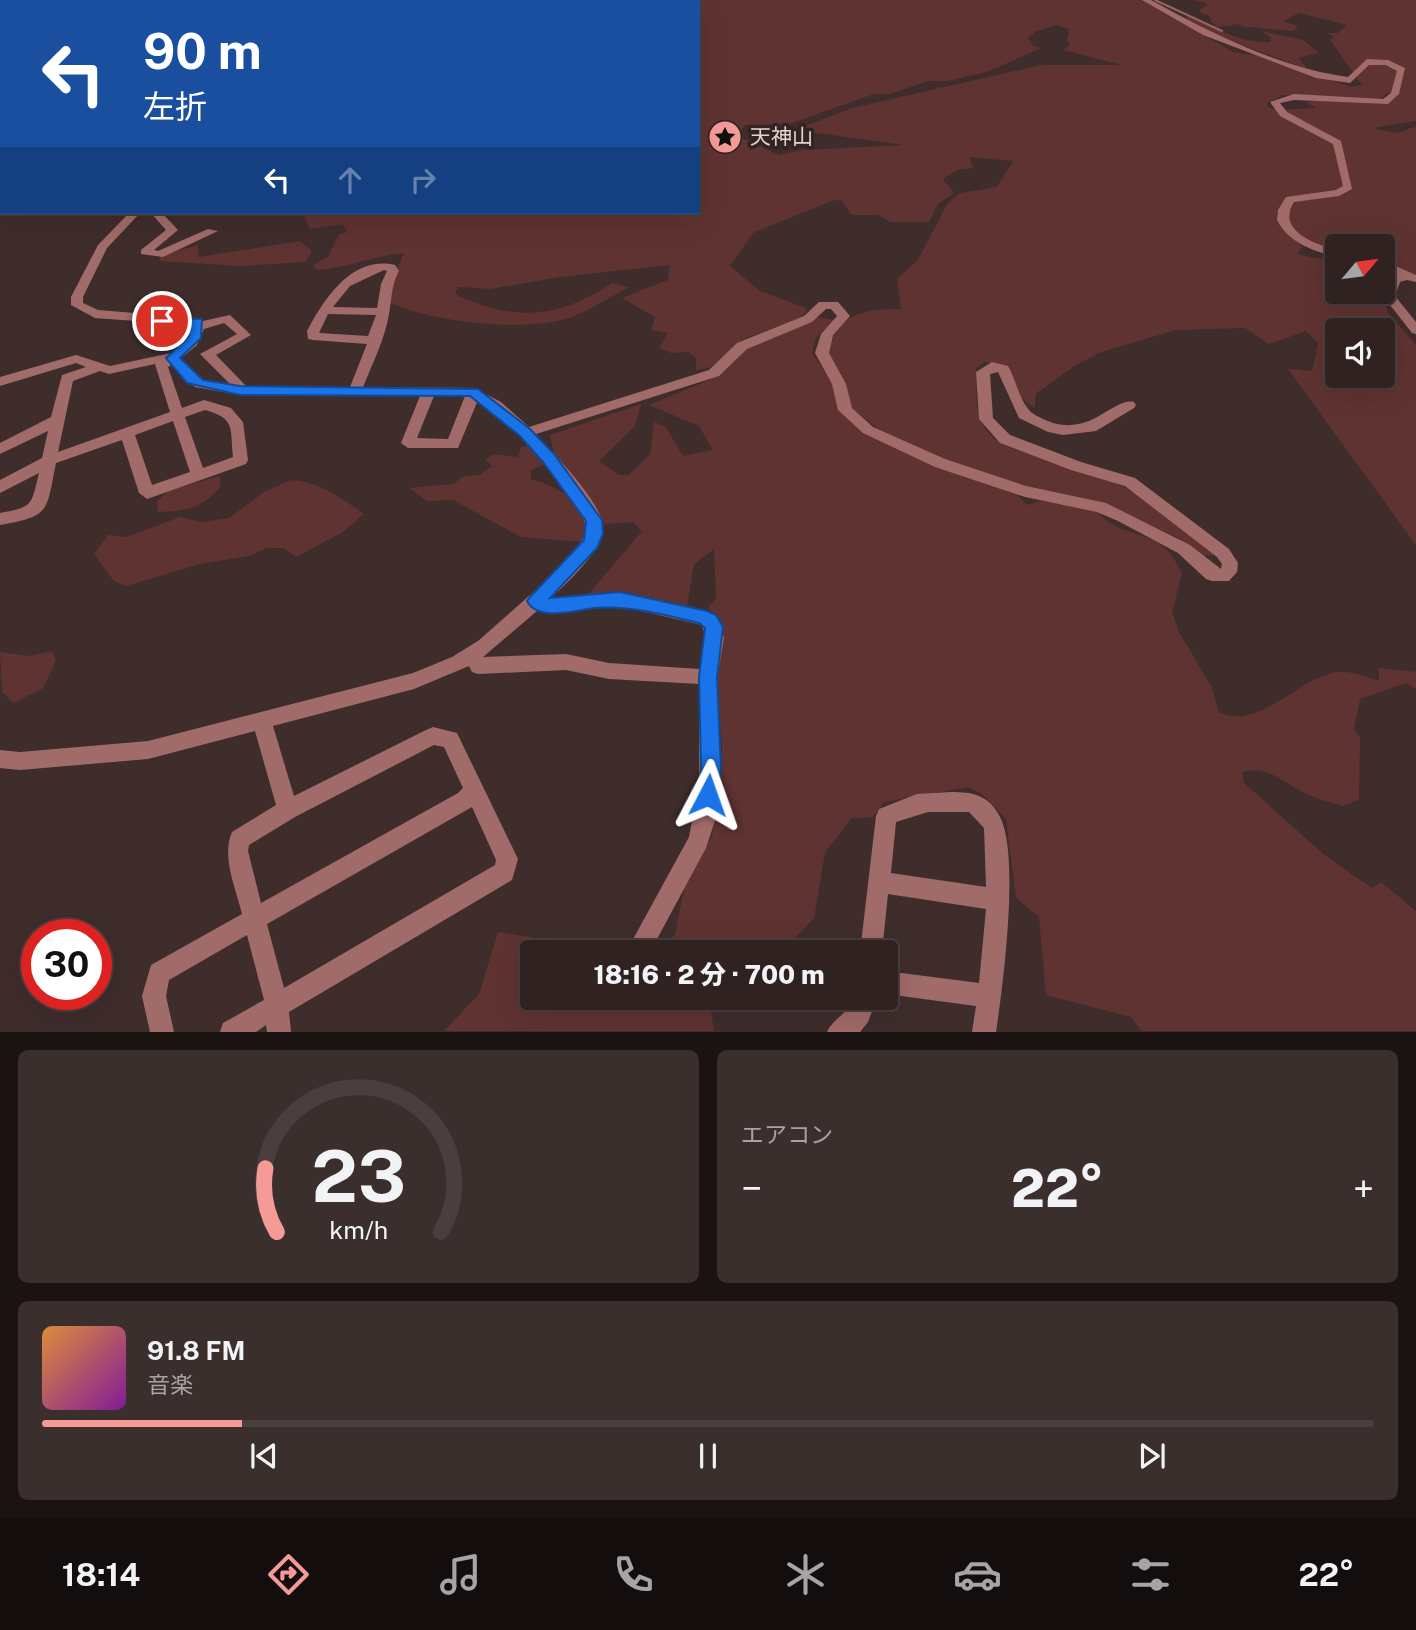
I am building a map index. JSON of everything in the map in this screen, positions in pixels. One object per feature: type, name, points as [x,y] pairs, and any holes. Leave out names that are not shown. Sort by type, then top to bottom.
[{"type":"street","points":[[1146,0],[1206,33],[1328,79],[1353,79],[1367,62],[1388,63],[1402,70],[1395,94],[1385,102],[1294,97],[1277,100],[1274,104],[1287,117],[1323,131],[1338,143],[1348,187],[1339,193],[1290,199],[1284,215],[1287,229],[1298,240],[1325,251]]},
{"type":"street","points":[[134,214],[103,247],[77,297],[77,305],[94,314],[192,321],[199,326]]},
{"type":"street","points":[[157,214],[172,230],[148,247],[145,252],[151,256],[159,255],[212,231]]},
{"type":"street","points":[[355,391],[377,337],[384,312],[384,285],[393,271],[391,267],[383,266],[346,280],[334,291],[313,336],[370,340],[377,337]]},
{"type":"street","points":[[1395,269],[1413,278]]},
{"type":"street","points":[[1413,278],[1395,281],[1388,296],[1416,330]]},
{"type":"street","points":[[525,433],[714,373],[753,339],[808,319],[823,305],[834,305],[844,316],[827,334],[822,354],[839,384],[845,410],[868,430],[940,463],[988,479],[1025,491],[1100,507],[1184,549],[1212,574],[1223,576],[1229,572],[1230,563],[1223,553],[1130,482],[1076,466],[1004,439],[986,419],[983,372],[992,366],[1003,369],[1024,415],[1048,427],[1082,430],[1096,426],[1129,405]]},
{"type":"street","points":[[324,310],[384,312]]},
{"type":"street","points":[[198,475],[161,365],[188,346],[199,326],[226,318],[245,335],[206,354],[240,386],[240,391]]},
{"type":"street","points":[[0,382],[76,359],[99,367],[117,369],[173,358]]},
{"type":"street","points":[[0,760],[20,761],[148,750],[414,681],[472,655],[536,601],[591,543],[595,534],[594,520],[548,458],[525,433],[474,392],[240,391],[200,384],[192,380],[173,358]]},
{"type":"street","points":[[0,519],[29,514],[39,506],[67,378],[99,367]]},
{"type":"street","points":[[429,392],[408,443],[453,444],[474,392]]},
{"type":"street","points":[[0,487],[50,460],[204,405],[226,411],[236,422],[241,460],[147,493],[127,433]]},
{"type":"street","points":[[0,449],[58,420]]},
{"type":"street","points":[[536,601],[543,606],[620,599],[709,620],[714,627],[708,677],[711,769],[706,821],[699,841],[644,940]]},
{"type":"street","points":[[472,655],[478,666],[566,662],[609,671],[708,677]]},
{"type":"street","points":[[262,722],[288,810]]},
{"type":"street","points":[[232,1031],[277,1006],[504,872],[508,859],[450,739],[433,736],[288,810],[239,839],[237,851],[277,1006],[279,1031]]},
{"type":"street","points":[[162,1031],[154,996],[159,973],[465,800],[474,791]]},
{"type":"street","points":[[872,940],[886,816],[898,809],[936,801],[974,802],[993,824],[995,899],[990,996],[984,1031]]},
{"type":"street","points":[[878,881],[995,899]]},
{"type":"street","points":[[898,984],[990,996]]},
{"type":"street","points":[[839,1031],[850,1026],[862,1010]]},
{"type":"shaded area","points":[[700,0],[1142,0],[1233,52],[1265,57],[1350,87],[1362,85],[1330,40],[1334,37],[1327,33],[1338,33],[1347,25],[1299,13],[1283,21],[1298,26],[1294,31],[1237,26],[1242,25],[1239,24],[1218,27],[1211,22],[1210,16],[1201,13],[1200,9],[1207,6],[1206,3],[1192,0],[1416,0],[1416,121],[1372,128],[1398,133],[1416,126],[1416,275],[1395,271],[1395,234],[1325,234],[1325,251],[1296,241],[1302,247],[1297,254],[1325,258],[1325,304],[1385,304],[1392,318],[1325,318],[1325,388],[1395,388],[1395,321],[1416,345],[1416,545],[1288,369],[1312,371],[1318,343],[1306,331],[1269,344],[1245,328],[1176,330],[1101,352],[1076,365],[1035,394],[1035,408],[1024,400],[1017,390],[1008,366],[985,362],[976,368],[978,412],[993,438],[1004,445],[1121,485],[1144,498],[1217,555],[1200,556],[1176,537],[1105,504],[1025,488],[956,466],[879,430],[851,407],[825,352],[830,339],[837,329],[854,316],[875,310],[901,309],[897,279],[918,260],[947,204],[960,193],[997,187],[1013,161],[969,157],[973,168],[957,170],[943,179],[954,193],[938,204],[929,222],[891,222],[878,215],[852,215],[842,201],[834,200],[753,233],[730,266],[760,291],[806,308],[805,314],[747,338],[718,362],[696,370],[696,358],[688,352],[671,353],[659,348],[668,333],[651,330],[655,317],[622,298],[668,280],[670,265],[560,277],[490,289],[458,287],[455,294],[476,303],[516,312],[535,312],[573,304],[612,283],[629,287],[590,309],[547,323],[501,325],[452,320],[389,302],[391,284],[404,253],[317,270],[314,265],[328,257],[339,234],[347,232],[343,224],[310,229],[303,214],[700,214]],"holes":[[[1056,25],[1069,29],[1067,40],[1070,44],[1064,50],[1121,65],[1041,65],[852,108],[795,130],[904,145],[802,150],[779,155],[736,136],[745,125],[786,125],[874,94],[890,94],[928,81],[947,81],[987,72],[1041,48],[1033,46],[1028,38],[1035,32]],[[1387,93],[1397,97],[1386,103],[1314,99],[1307,103],[1316,108],[1278,110],[1268,107],[1267,103],[1283,95],[1379,100]]]},
{"type":"shaded area","points":[[1189,16],[1229,34],[1250,40],[1271,42],[1270,37],[1261,31],[1303,40],[1319,53],[1299,58],[1307,69],[1207,32],[1185,18]]},
{"type":"shaded area","points":[[300,241],[312,251],[306,262],[240,266],[160,261],[160,256],[198,245],[199,257]]},
{"type":"shaded area","points":[[817,317],[835,320],[816,338],[812,353],[834,384],[846,417],[964,476],[1016,494],[1027,505],[1040,501],[1096,509],[1109,522],[1166,549],[1182,573],[1172,612],[1179,632],[1212,688],[1219,712],[1233,716],[1262,710],[1318,678],[1332,673],[1349,672],[1379,681],[1379,668],[1416,672],[1416,689],[1406,683],[1360,699],[1354,729],[1360,737],[1359,799],[1343,806],[1310,795],[1276,776],[1260,771],[1243,772],[1243,782],[1323,854],[1372,888],[1381,882],[1416,911],[1416,1031],[1141,1031],[1131,1017],[1046,995],[1039,917],[1016,898],[1006,819],[983,795],[968,787],[884,802],[873,817],[852,818],[825,852],[814,918],[793,940],[670,940],[675,934],[685,885],[712,836],[720,799],[722,747],[715,680],[720,626],[708,608],[716,598],[714,549],[694,564],[687,607],[587,596],[642,531],[633,522],[605,524],[554,453],[550,435],[641,404],[635,426],[599,461],[619,475],[629,475],[650,454],[654,422],[665,426],[683,456],[713,450],[699,426],[649,405],[716,377],[749,344]]},
{"type":"shaded area","points":[[529,446],[545,464],[531,470],[531,479],[564,493],[580,509],[586,530],[584,542],[521,537],[453,500],[427,501],[409,488],[453,484],[464,476],[479,475],[492,466],[485,459],[494,454],[518,457],[521,447]]},
{"type":"shaded area","points":[[220,476],[220,488],[199,505],[185,510],[158,512],[157,501],[169,490]]},
{"type":"shaded area","points":[[291,480],[321,487],[364,514],[343,532],[296,557],[284,548],[267,548],[249,556],[200,564],[126,586],[114,581],[94,554],[108,535],[127,537],[180,517],[201,522],[229,518],[264,492]]},
{"type":"shaded area","points":[[52,651],[56,661],[43,688],[14,703],[2,692],[0,652],[29,656]]},
{"type":"shaded area","points":[[498,932],[536,938],[520,940],[520,1010],[711,1010],[714,1031],[444,1031],[479,994]]},
{"type":"waterway","points":[[1155,0],[1222,31]]},
{"type":"place","name":"天神山","points":[[725,137]]},
{"type":"route","points":[[162,321],[197,322],[199,326],[195,338],[173,358],[192,380],[200,384],[240,391],[474,392],[525,433],[585,505],[594,520],[595,534],[582,554],[536,601],[543,606],[620,599],[701,616],[709,620],[714,627],[708,677],[711,769],[708,795]]}]
